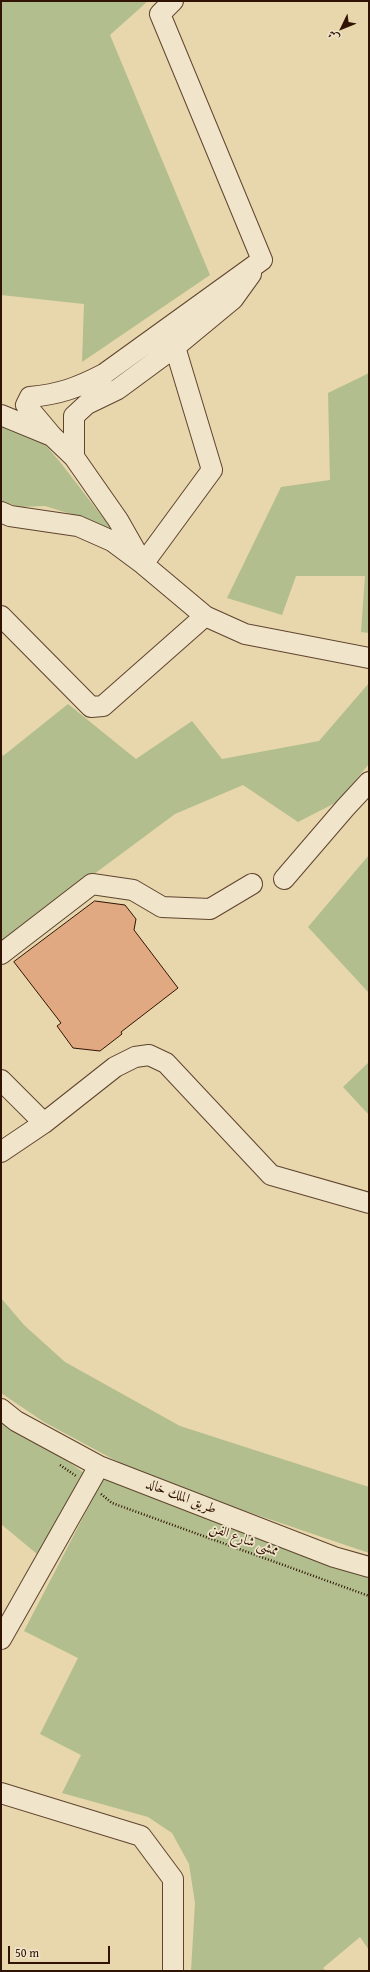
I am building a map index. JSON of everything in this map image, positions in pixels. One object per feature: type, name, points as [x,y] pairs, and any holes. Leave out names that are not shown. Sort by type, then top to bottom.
[{"type":"street","points":[[173,1],[160,14],[262,260]]},
{"type":"street","points":[[74,458],[74,416],[87,404],[118,389],[175,347],[233,299],[262,260]]},
{"type":"street","points":[[143,564],[118,520],[74,458],[52,436],[26,405],[30,397],[50,395],[76,389],[104,374],[262,260]]},
{"type":"street","points":[[143,564],[212,470],[175,347]]},
{"type":"street","points":[[1,415],[52,436]]},
{"type":"street","points":[[1,512],[10,516],[78,526],[112,541],[143,564],[205,616],[245,634],[369,658]]},
{"type":"street","points":[[1,616],[92,707],[103,706],[205,616]]},
{"type":"street","points":[[284,879],[365,790]]},
{"type":"street","points":[[1,954],[92,884],[133,890],[162,907],[210,909],[252,884]]},
{"type":"street","points":[[1,1152],[44,1123],[115,1067],[136,1057],[149,1055],[166,1063],[271,1175],[369,1203]]},
{"type":"street","points":[[1,1080],[44,1123]]},
{"type":"street","name":"طريق الملك خالد","points":[[1,1409],[16,1421],[99,1466],[334,1557],[369,1567]]},
{"type":"street","points":[[1,1639],[99,1466]]},
{"type":"street","points":[[1,1793],[141,1836],[173,1879],[173,1971]]},
{"type":"path","name":"ممشى شارع الفن","points":[[112,1503],[369,1596]]},
{"type":"green space","points":[[1,1],[148,1],[110,35],[210,275],[82,362],[84,304],[1,295]]},
{"type":"green space","points":[[369,373],[369,633],[361,632],[365,576],[296,576],[282,615],[227,598],[281,487],[330,480],[328,393]]},
{"type":"green space","points":[[1,425],[42,441],[118,537],[84,518],[45,506],[21,507],[1,502]]},
{"type":"green space","points":[[369,683],[369,764],[337,802],[298,822],[243,785],[175,814],[1,943],[1,752],[3,756],[68,704],[136,759],[192,721],[222,759],[319,741]]},
{"type":"green space","points":[[369,855],[369,993],[308,927]]},
{"type":"green space","points":[[369,1062],[369,1115],[343,1087]]},
{"type":"green space","points":[[1,1298],[24,1325],[65,1362],[180,1426],[369,1487],[369,1553],[148,1478],[44,1422],[1,1393]]},
{"type":"green space","points":[[1,1413],[84,1473],[37,1554],[1,1524]]},
{"type":"green space","points":[[103,1479],[369,1572],[369,1950],[360,1937],[323,1968],[326,1971],[191,1971],[195,1903],[189,1864],[172,1833],[148,1817],[62,1793],[81,1755],[40,1734],[78,1658],[24,1631]]},
{"type":"building","points":[[95,901],[125,905],[136,919],[134,930],[178,988],[121,1032],[122,1034],[100,1051],[73,1048],[57,1026],[61,1023],[14,962]]}]
